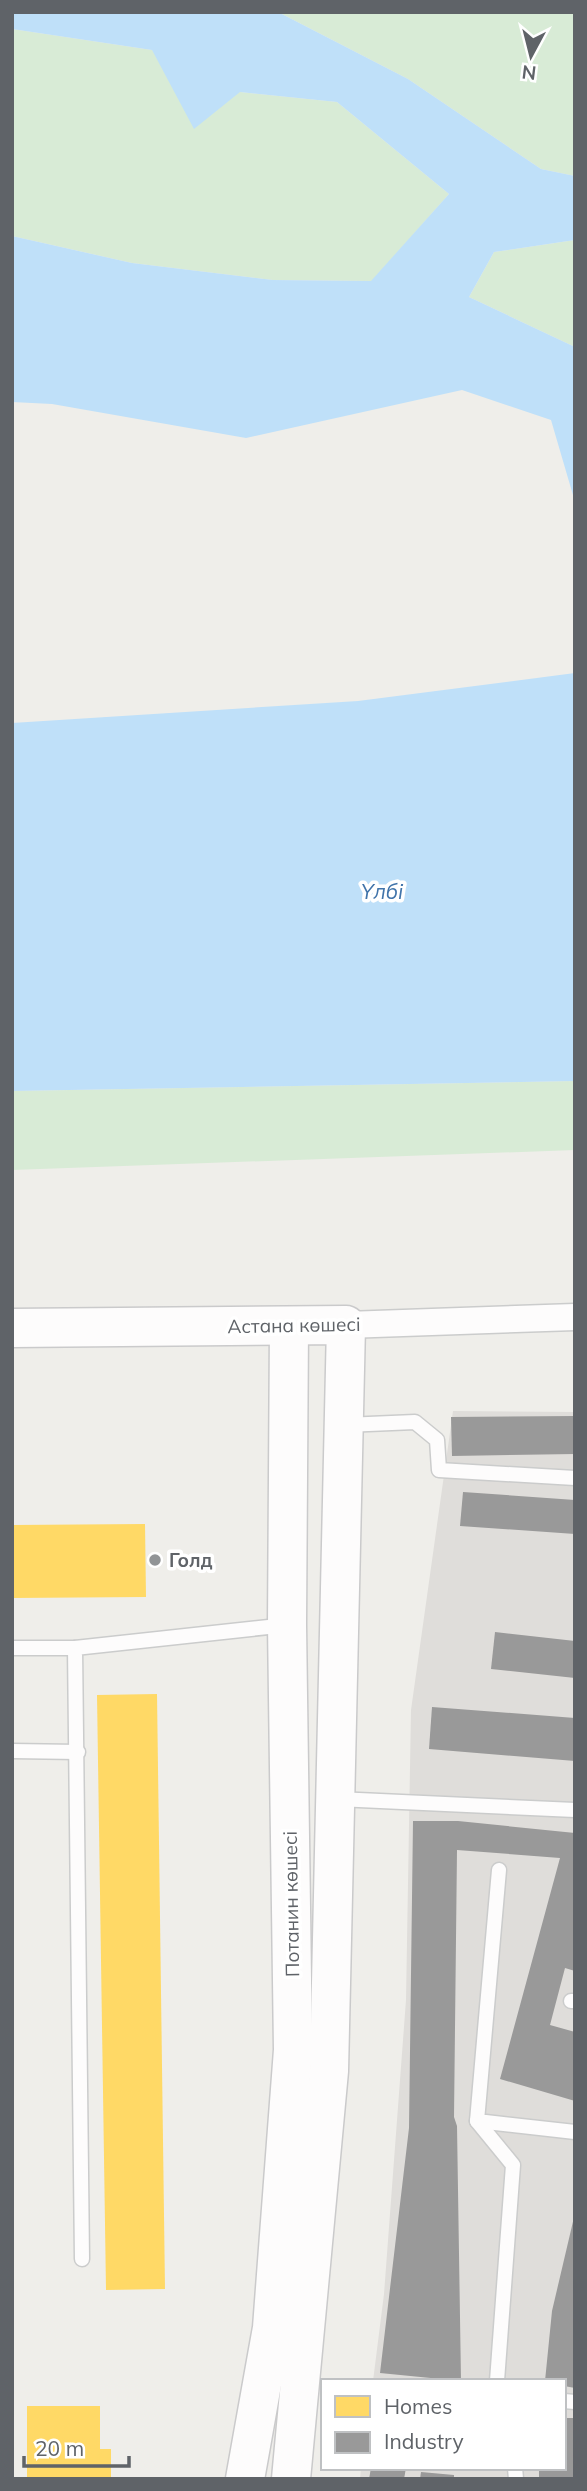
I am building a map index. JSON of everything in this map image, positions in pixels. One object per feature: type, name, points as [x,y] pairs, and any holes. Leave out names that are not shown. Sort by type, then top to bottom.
[{"type":"main road","name":"Астана көшесі","points":[[12,1328],[346,1325]]},
{"type":"main road","name":"Потанин көшесі","points":[[291,2479],[305,2392],[329,2071],[346,1325]]},
{"type":"main road","name":"Потанин көшесі","points":[[245,2479],[272,2328],[293,2050],[287,1625],[289,1326]]},
{"type":"street","name":"Астана көшесі","points":[[346,1325],[575,1317]]},
{"type":"lane","points":[[344,1425],[415,1422],[437,1440],[439,1470],[575,1478]]},
{"type":"lane","points":[[12,1648],[75,1648],[287,1625]]},
{"type":"lane","points":[[75,1648],[82,2259]]},
{"type":"lane","points":[[12,1751],[78,1752]]},
{"type":"lane","points":[[335,1799],[575,1810]]},
{"type":"lane","points":[[497,2379],[513,2165],[477,2121],[499,1870]]},
{"type":"lane","points":[[477,2121],[575,2132]]},
{"type":"shaded area","points":[[453,1411],[575,1412],[575,2479],[360,2479],[361,2470],[566,2470],[566,2379],[373,2379],[384,2294],[406,2000],[411,1710]]},
{"type":"green space","points":[[278,12],[575,12],[575,176],[541,169],[408,79]]},
{"type":"green space","points":[[12,29],[152,50],[240,92],[337,102],[449,194],[372,281],[273,280],[132,263],[12,236]]},
{"type":"green space","points":[[575,240],[575,347],[469,297],[494,252]]},
{"type":"green space","points":[[575,1081],[575,1150],[12,1170],[12,1091]]},
{"type":"water","points":[[12,12],[278,12],[408,79],[541,169],[575,176],[575,240],[494,252],[469,297],[575,347],[575,502],[551,420],[462,390],[246,438],[52,404],[12,402],[12,236],[132,263],[273,280],[371,281],[449,194],[337,102],[240,92],[194,129],[152,50],[12,29]]},
{"type":"water","name":"Үлбі","points":[[575,673],[575,1081],[12,1091],[12,723],[358,701]]},
{"type":"building: Homes","points":[[145,1524],[146,1597],[12,1598],[12,1525]]},
{"type":"building: Homes","points":[[157,1694],[165,2289],[106,2290],[97,1695]]},
{"type":"building: Homes","points":[[27,2406],[100,2406],[100,2449],[111,2449],[111,2479],[27,2479]]},
{"type":"building: Industry","points":[[575,1416],[575,1454],[452,1456],[451,1417]]},
{"type":"building: Industry","points":[[463,1492],[575,1500],[575,1534],[460,1526]]},
{"type":"building: Industry","points":[[495,1632],[575,1641],[575,1678],[491,1669]]},
{"type":"building: Industry","points":[[432,1707],[575,1718],[575,1761],[429,1749]]},
{"type":"building: Industry","points":[[413,1821],[458,1821],[575,1833],[575,1971],[565,1968],[550,2025],[575,2032],[575,2101],[500,2079],[560,1858],[457,1850],[454,2117],[457,2126],[461,2379],[380,2373],[409,2128]]},
{"type":"building: Industry","points":[[575,2213],[575,2388],[566,2386],[566,2379],[545,2379],[552,2311]]},
{"type":"building: Industry","points":[[566,2418],[575,2418],[575,2479],[539,2479],[539,2470],[566,2470]]},
{"type":"building: Industry","points":[[371,2470],[406,2470],[404,2479],[369,2479]]},
{"type":"building: Industry","points":[[421,2472],[454,2475],[454,2479],[420,2479]]},
{"type":"place","name":"Голд","points":[[155,1560]]}]
